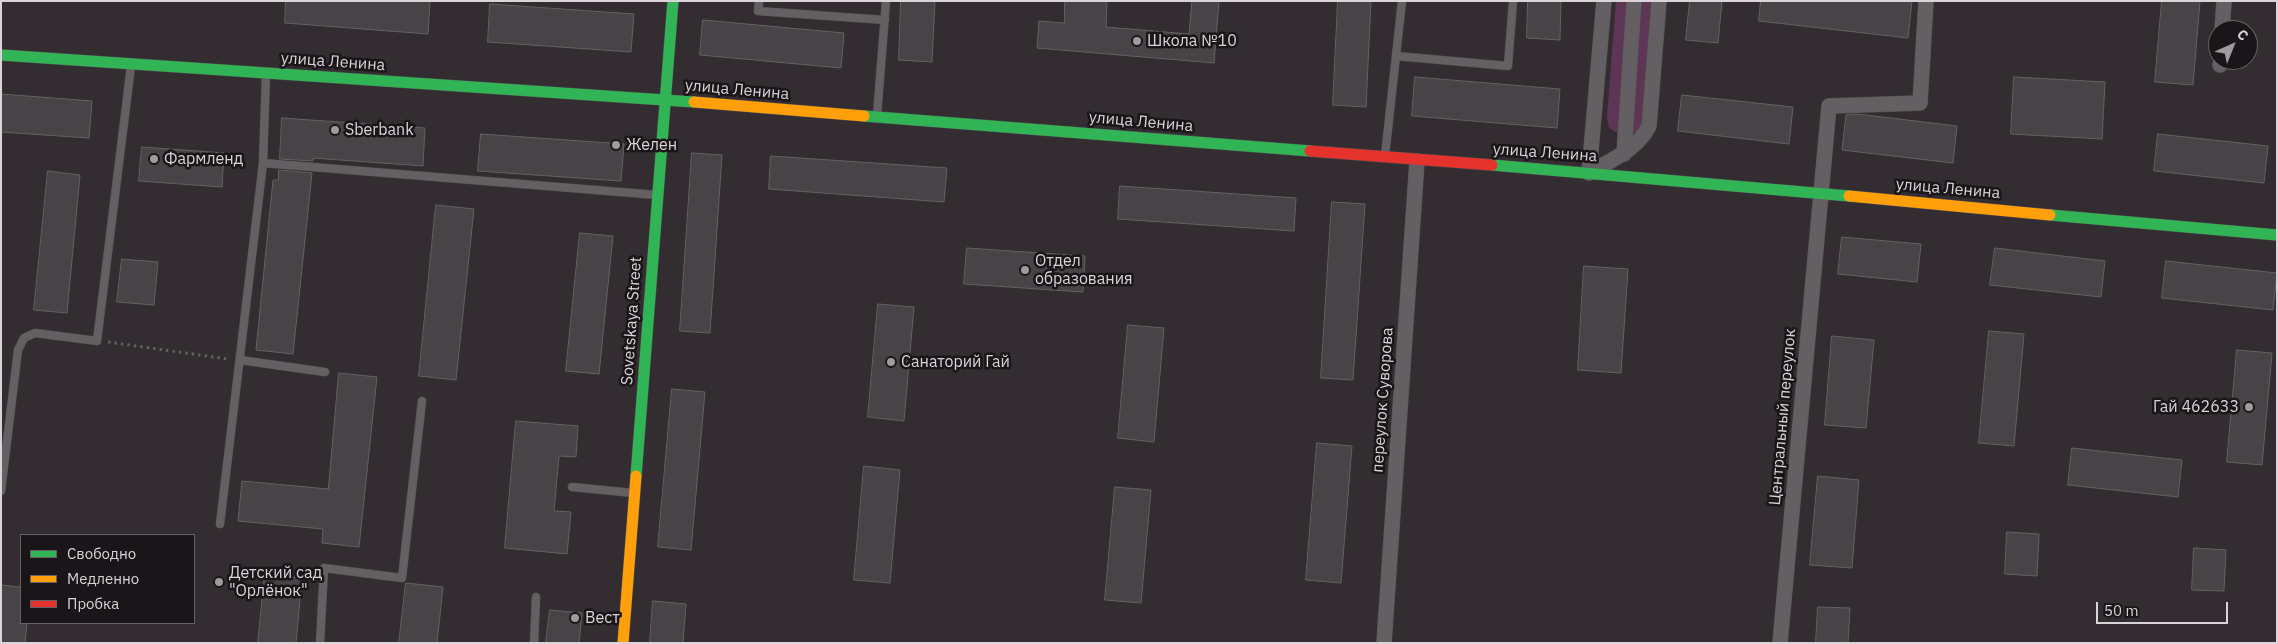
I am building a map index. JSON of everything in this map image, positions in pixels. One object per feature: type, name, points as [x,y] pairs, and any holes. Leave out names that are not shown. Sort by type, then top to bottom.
[{"type":"street","name":"Sovetskaya Street","points":[[623,643],[673,1]]},
{"type":"street","points":[[1588,173],[1604,1]]},
{"type":"street","points":[[1624,154],[1634,1]]},
{"type":"street","points":[[1588,173],[1624,154],[1644,135],[1648,126],[1658,1]]},
{"type":"street","name":"Центральный переулок","points":[[1780,643],[1830,106],[1920,103],[1926,1]]},
{"type":"street","points":[[2223,20],[2224,1]]},
{"type":"street","name":"улица Ленина","points":[[1,55],[665,100],[1588,173],[2277,235]]},
{"type":"street","name":"переулок Суворова","points":[[1384,643],[1418,160]]},
{"type":"lane","points":[[759,1],[758,11],[885,20]]},
{"type":"lane","points":[[877,117],[886,1]]},
{"type":"lane","points":[[1385,158],[1402,1]]},
{"type":"lane","points":[[1396,56],[1508,66],[1513,1]]},
{"type":"lane","points":[[1,491],[18,350],[24,338],[35,333],[98,341],[132,64]]},
{"type":"lane","points":[[220,524],[263,163],[266,73]]},
{"type":"lane","points":[[263,163],[658,195]]},
{"type":"lane","points":[[240,360],[325,372]]},
{"type":"lane","points":[[320,643],[324,568],[402,578],[422,401]]},
{"type":"lane","points":[[572,487],[635,493]]},
{"type":"lane","points":[[534,643],[536,598]]},
{"type":"path","points":[[98,341],[240,360]]},
{"type":"shaded area","points":[[1616,1],[1654,1],[1646,119],[1639,132],[1624,137],[1609,128],[1607,116]]},
{"type":"building","points":[[286,1],[430,1],[428,34],[285,23]]},
{"type":"building","points":[[901,1],[935,1],[932,62],[899,60]]},
{"type":"building","points":[[1065,1],[1107,1],[1106,27],[1189,34],[1192,1],[1219,1],[1214,63],[1037,48],[1039,21],[1064,23]]},
{"type":"building","points":[[1338,1],[1371,1],[1366,107],[1333,105]]},
{"type":"building","points":[[1528,1],[1561,1],[1560,40],[1527,38]]},
{"type":"building","points":[[1690,1],[1722,1],[1718,43],[1686,40]]},
{"type":"building","points":[[1761,1],[1912,1],[1908,38],[1759,21]]},
{"type":"building","points":[[2162,1],[2200,1],[2193,85],[2155,82]]},
{"type":"building","points":[[490,4],[634,14],[631,52],[488,42]]},
{"type":"building","points":[[703,20],[844,33],[841,68],[700,55]]},
{"type":"building","points":[[1415,77],[1560,89],[1557,128],[1412,116]]},
{"type":"building","points":[[2014,77],[2105,82],[2102,139],[2011,134]]},
{"type":"building","points":[[1,94],[92,101],[89,138],[1,132]]},
{"type":"building","points":[[1682,95],[1793,107],[1789,144],[1678,131]]},
{"type":"building","points":[[1857,114],[1957,126],[1953,163],[1842,150],[1846,115]]},
{"type":"building","points":[[282,118],[425,128],[423,166],[313,158],[313,161],[280,159]]},
{"type":"building","points":[[481,134],[624,144],[621,181],[478,171]]},
{"type":"building","points":[[2158,134],[2268,146],[2264,183],[2154,171]]},
{"type":"building","points":[[142,147],[224,153],[222,187],[139,181]]},
{"type":"building","points":[[692,153],[722,155],[710,333],[680,331]]},
{"type":"building","points":[[771,156],[947,168],[944,202],[769,189]]},
{"type":"building","points":[[279,170],[312,173],[293,354],[256,350],[273,180],[278,180]]},
{"type":"building","points":[[48,171],[80,175],[67,313],[34,310]]},
{"type":"building","points":[[1120,186],[1296,198],[1294,231],[1118,219]]},
{"type":"building","points":[[1332,202],[1365,204],[1353,380],[1321,378]]},
{"type":"building","points":[[436,205],[474,209],[456,380],[419,376]]},
{"type":"building","points":[[580,233],[613,236],[599,374],[566,371]]},
{"type":"building","points":[[1842,237],[1921,244],[1917,282],[1838,274]]},
{"type":"building","name":"Отдел образования","points":[[967,248],[1085,256],[1083,292],[964,284]]},
{"type":"building","points":[[1995,248],[2105,261],[2101,297],[1990,285]]},
{"type":"building","points":[[122,259],[158,262],[154,305],[117,302]]},
{"type":"building","points":[[2166,261],[2277,273],[2273,310],[2162,298]]},
{"type":"building","points":[[1584,266],[1628,269],[1621,373],[1578,370]]},
{"type":"building","name":"Санаторий Гай","points":[[878,304],[914,307],[904,421],[868,417]]},
{"type":"building","points":[[1128,325],[1164,328],[1154,442],[1118,438]]},
{"type":"building","points":[[1989,331],[2024,334],[2014,446],[1979,443]]},
{"type":"building","points":[[1832,336],[1874,340],[1866,428],[1825,425]]},
{"type":"building","name":"Гай 462633","points":[[2237,350],[2272,353],[2262,465],[2227,462]]},
{"type":"building","points":[[339,373],[377,377],[359,547],[322,543],[323,529],[238,521],[242,481],[328,489]]},
{"type":"building","points":[[672,389],[705,392],[691,550],[658,547]]},
{"type":"building","points":[[516,421],[578,426],[576,457],[559,456],[554,511],[571,512],[567,554],[505,548]]},
{"type":"building","points":[[1317,443],[1352,446],[1341,583],[1306,580]]},
{"type":"building","points":[[2072,448],[2182,460],[2178,497],[2068,485]]},
{"type":"building","points":[[864,466],[900,470],[890,583],[854,580]]},
{"type":"building","points":[[1818,476],[1859,480],[1852,568],[1810,565]]},
{"type":"building","points":[[1115,487],[1151,490],[1141,603],[1105,600]]},
{"type":"building","points":[[2007,532],[2039,534],[2037,576],[2005,574]]},
{"type":"building","points":[[2194,548],[2226,550],[2224,591],[2192,590]]},
{"type":"building","points":[[265,574],[302,578],[296,643],[258,643]]},
{"type":"building","points":[[406,583],[443,587],[437,643],[399,643]]},
{"type":"building","points":[[1,585],[20,587],[20,624],[27,624],[25,643],[1,643]]},
{"type":"building","points":[[653,601],[686,604],[683,643],[650,643]]},
{"type":"building","points":[[1818,607],[1850,608],[1848,643],[1816,643]]},
{"type":"building","points":[[550,610],[582,613],[579,643],[546,643]]},
{"type":"traffic: fast","points":[[636,476],[673,1]]},
{"type":"traffic: fast","points":[[1,55],[694,102]]},
{"type":"traffic: fast","points":[[864,116],[1310,151]]},
{"type":"traffic: fast","points":[[1492,165],[1849,196]]},
{"type":"traffic: fast","points":[[2050,215],[2277,235]]},
{"type":"traffic: slow","points":[[694,102],[864,116]]},
{"type":"traffic: slow","points":[[1849,196],[2050,215]]},
{"type":"traffic: slow","points":[[623,643],[636,476]]},
{"type":"traffic: jam","points":[[1310,151],[1492,165]]},
{"type":"place","name":"Школа №10","points":[[1137,41]]},
{"type":"place","name":"Sberbank","points":[[335,130]]},
{"type":"place","name":"Желен","points":[[616,145]]},
{"type":"place","name":"Фармленд","points":[[154,159]]},
{"type":"place","name":"Отдел образования","points":[[1025,270]]},
{"type":"place","name":"Санаторий Гай","points":[[891,362]]},
{"type":"place","name":"Гай 462633","points":[[2249,407]]},
{"type":"place","name":"Детский сад \"Орлёнок\"","points":[[219,582]]},
{"type":"place","name":"Вест","points":[[575,618]]}]
